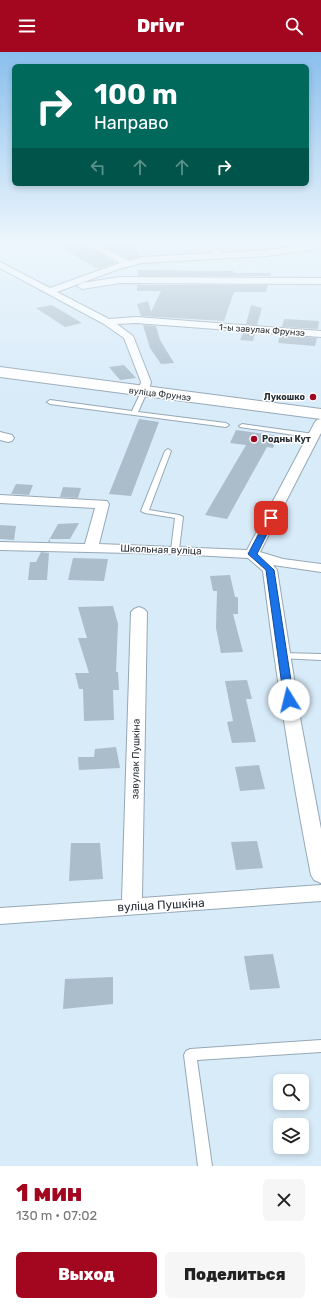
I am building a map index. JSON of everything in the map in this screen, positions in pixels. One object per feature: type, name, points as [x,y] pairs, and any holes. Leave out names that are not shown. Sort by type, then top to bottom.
[{"type":"street","points":[[56,294],[108,322],[128,336],[146,382],[144,392]]},
{"type":"street","name":"1-ы завулак Фрунзэ","points":[[108,322],[136,320],[321,334]]},
{"type":"street","name":"вуліца Фрунзэ","points":[[0,372],[321,414]]},
{"type":"street","points":[[317,429],[252,554],[270,570],[282,656],[312,833],[321,875]]},
{"type":"street","points":[[0,499],[102,504],[91,547]]},
{"type":"street","name":"Школьная вуліца","points":[[0,546],[91,547],[252,554],[281,563],[321,568]]},
{"type":"street","name":"завулак Пушкіна","points":[[132,907],[139,612]]},
{"type":"street","name":"вуліца Пушкіна","points":[[0,916],[233,902],[321,893]]},
{"type":"lane","points":[[134,413],[144,392]]},
{"type":"lane","points":[[50,402],[226,425]]},
{"type":"lane","points":[[242,426],[317,429]]},
{"type":"lane","points":[[168,450],[145,511],[179,517],[175,550]]},
{"type":"lane","points":[[282,656],[321,657]]},
{"type":"lane","points":[[205,1166],[190,1055],[321,1046]]},
{"type":"building","points":[[160,294],[233,294],[224,321],[141,316],[137,304],[148,301],[151,312]]},
{"type":"building","points":[[52,305],[82,323],[65,327],[36,308]]},
{"type":"building","points":[[251,305],[262,308],[257,325],[246,324]]},
{"type":"building","points":[[284,319],[319,321],[318,329],[282,327]]},
{"type":"building","points":[[143,325],[156,326],[160,340],[174,363],[161,364],[150,348]]},
{"type":"building","points":[[243,333],[255,333],[253,341],[240,340]]},
{"type":"building","points":[[280,335],[317,338],[315,346],[278,343]]},
{"type":"building","points":[[124,365],[136,378],[120,380],[109,367]]},
{"type":"building","points":[[139,419],[159,422],[131,496],[109,494]]},
{"type":"building","points":[[236,430],[278,436],[273,448],[267,447],[227,519],[205,515],[246,445],[230,443]]},
{"type":"building","points":[[16,484],[33,485],[29,495],[11,494]]},
{"type":"building","points":[[63,487],[81,488],[78,498],[60,497]]},
{"type":"building","points":[[79,523],[70,539],[50,539],[50,542],[48,542],[58,524]]},
{"type":"building","points":[[0,525],[16,526],[14,540],[0,539]]},
{"type":"building","points":[[41,552],[49,553],[47,580],[28,580],[30,562],[36,562]]},
{"type":"building","points":[[73,558],[108,559],[104,581],[68,580]]},
{"type":"building","points":[[230,575],[235,597],[238,597],[238,614],[233,614],[243,652],[221,653],[216,628],[217,591],[213,591],[210,576]]},
{"type":"building","points":[[113,606],[118,624],[116,672],[118,672],[119,690],[113,690],[114,720],[84,721],[83,689],[79,689],[75,673],[89,673],[78,638],[87,638],[78,607]]},
{"type":"building","points":[[247,680],[252,699],[246,699],[256,742],[232,743],[227,722],[233,721],[225,681]]},
{"type":"building","points":[[116,747],[120,768],[79,770],[78,757],[94,757],[95,749]]},
{"type":"building","points":[[259,765],[265,789],[240,791],[235,767]]},
{"type":"building","points":[[257,841],[263,868],[236,870],[231,842]]},
{"type":"building","points":[[71,843],[100,843],[103,879],[69,881]]},
{"type":"building","points":[[273,954],[280,988],[250,990],[244,956]]},
{"type":"building","points":[[113,977],[113,1004],[63,1009],[65,979]]},
{"type":"place","name":"Лукошко","points":[[313,397]]},
{"type":"place","name":"Родны Кут","points":[[254,439]]},
{"type":"route","points":[[271,518],[252,554],[270,570],[289,700]]}]
